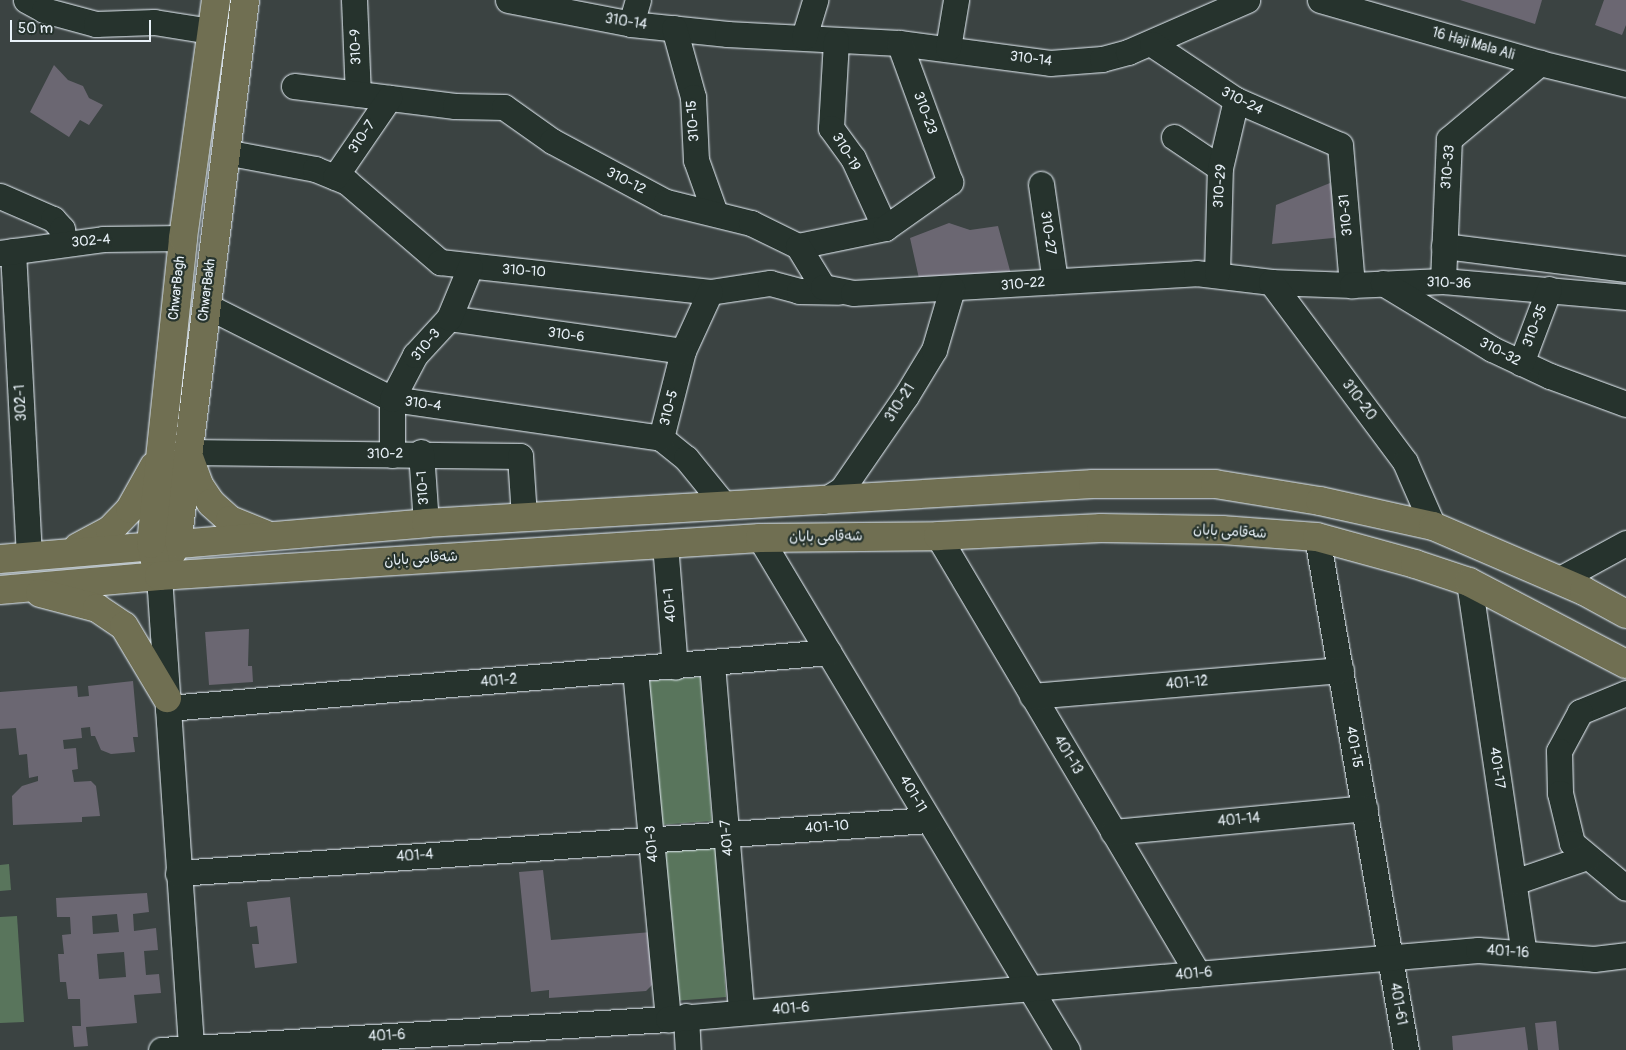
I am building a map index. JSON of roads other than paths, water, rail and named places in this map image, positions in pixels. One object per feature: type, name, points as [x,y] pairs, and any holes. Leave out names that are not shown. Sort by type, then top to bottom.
[{"type":"main road","name":"ChwarBagh","points":[[159,576],[164,544],[160,456],[183,238],[216,0]]},
{"type":"main road","name":"ChwarBakh","points":[[164,544],[189,453],[205,305],[245,0]]},
{"type":"main road","points":[[189,453],[199,485],[211,503],[230,520],[268,536]]},
{"type":"main road","points":[[66,552],[110,530],[130,509],[160,456]]},
{"type":"main road","points":[[0,559],[426,523],[1093,484],[1215,484],[1320,501],[1433,526],[1558,580],[1626,614]]},
{"type":"main road","name":"شەقامی بابان","points":[[11,589],[159,576],[760,538],[938,536],[1101,528],[1222,530],[1317,537],[1469,582],[1626,664]]},
{"type":"main road","points":[[11,589],[97,608],[124,626],[167,703]]},
{"type":"street","points":[[26,0],[44,10],[96,24],[154,22],[212,31]]},
{"type":"street","name":"310-9","points":[[354,0],[358,94]]},
{"type":"street","name":"310-14","points":[[508,0],[631,24],[804,37],[836,42],[948,48],[1050,62],[1102,59],[1152,44],[1248,0]]},
{"type":"street","points":[[631,24],[638,0]]},
{"type":"street","points":[[804,37],[816,0]]},
{"type":"street","points":[[948,48],[956,0]]},
{"type":"street","name":"16 Haji Mala Ali","points":[[1320,0],[1540,63],[1626,84]]},
{"type":"street","name":"310-15","points":[[674,28],[693,97],[696,160],[715,213]]},
{"type":"street","name":"310-19","points":[[836,42],[831,128],[854,158],[885,228]]},
{"type":"street","name":"310-23","points":[[885,228],[950,182],[899,44]]},
{"type":"street","name":"310-24","points":[[1152,44],[1236,100],[1340,145]]},
{"type":"street","name":"310-33","points":[[1443,282],[1449,139],[1540,63]]},
{"type":"street","name":"310-12","points":[[294,86],[455,106],[504,107],[552,141],[666,202],[751,223],[798,246]]},
{"type":"street","name":"310-7","points":[[335,177],[389,98]]},
{"type":"street","name":"310-29","points":[[1216,273],[1220,168],[1236,100]]},
{"type":"street","points":[[1174,137],[1220,168]]},
{"type":"street","name":"310-31","points":[[1340,145],[1352,285]]},
{"type":"street","name":"310-10","points":[[225,152],[315,169],[347,182],[440,262],[470,267],[582,276],[710,292],[770,283],[799,291],[853,293]]},
{"type":"street","name":"310-27","points":[[1041,184],[1055,281]]},
{"type":"street","points":[[0,196],[53,219],[62,229],[64,243]]},
{"type":"street","points":[[798,246],[885,228]]},
{"type":"street","name":"302-4","points":[[7,252],[64,243],[183,238]]},
{"type":"street","name":"310-22","points":[[798,246],[823,287],[853,293],[1216,273],[1271,282]]},
{"type":"street","points":[[1444,246],[1626,269]]},
{"type":"street","name":"302-1","points":[[7,252],[29,556]]},
{"type":"street","name":"310-3","points":[[392,455],[392,400],[415,355],[448,318],[470,267]]},
{"type":"street","name":"310-36","points":[[1271,282],[1352,285],[1383,282],[1443,282],[1549,289],[1626,297]]},
{"type":"street","name":"310-20","points":[[1271,282],[1405,462],[1433,526]]},
{"type":"street","name":"310-32","points":[[1383,282],[1521,363],[1626,404]]},
{"type":"street","name":"310-21","points":[[823,501],[842,489],[906,396],[934,350],[952,289]]},
{"type":"street","name":"310-35","points":[[1521,363],[1549,289]]},
{"type":"street","name":"310-5","points":[[710,292],[683,352],[661,438],[686,458],[725,506]]},
{"type":"street","name":"310-4","points":[[205,305],[392,400],[661,438]]},
{"type":"street","name":"310-6","points":[[448,318],[683,352]]},
{"type":"street","name":"310-2","points":[[189,453],[392,455],[421,452],[520,456],[524,517]]},
{"type":"street","name":"310-1","points":[[421,452],[426,523]]},
{"type":"street","name":"401-13","points":[[938,536],[1198,974]]},
{"type":"street","name":"401-15","points":[[1317,537],[1390,958]]},
{"type":"street","name":"401-11","points":[[760,538],[1028,989],[1067,1050]]},
{"type":"street","points":[[1558,580],[1626,543]]},
{"type":"street","name":"401-1","points":[[665,544],[675,667]]},
{"type":"street","points":[[159,576],[191,1049]]},
{"type":"street","name":"401-17","points":[[1469,582],[1524,953]]},
{"type":"street","name":"401-2","points":[[167,703],[675,667],[829,652]]},
{"type":"street","name":"401-7","points":[[712,664],[741,1012]]},
{"type":"street","name":"401-3","points":[[635,670],[652,840],[677,1017],[688,1050]]},
{"type":"street","name":"401-12","points":[[1032,696],[1341,670]]},
{"type":"street","points":[[1626,693],[1580,712],[1559,751],[1560,793],[1572,843],[1626,888]]},
{"type":"street","name":"401-14","points":[[1113,832],[1365,808]]},
{"type":"street","name":"401-10","points":[[652,840],[928,820]]},
{"type":"street","name":"401-4","points":[[178,873],[652,840]]},
{"type":"street","points":[[1514,882],[1588,857]]},
{"type":"street","name":"401-16","points":[[1390,958],[1478,950],[1594,959],[1622,950]]},
{"type":"street","name":"401-6","points":[[161,1050],[677,1017],[1390,958]]},
{"type":"street","name":"401-61","points":[[1390,958],[1406,1050]]}]
